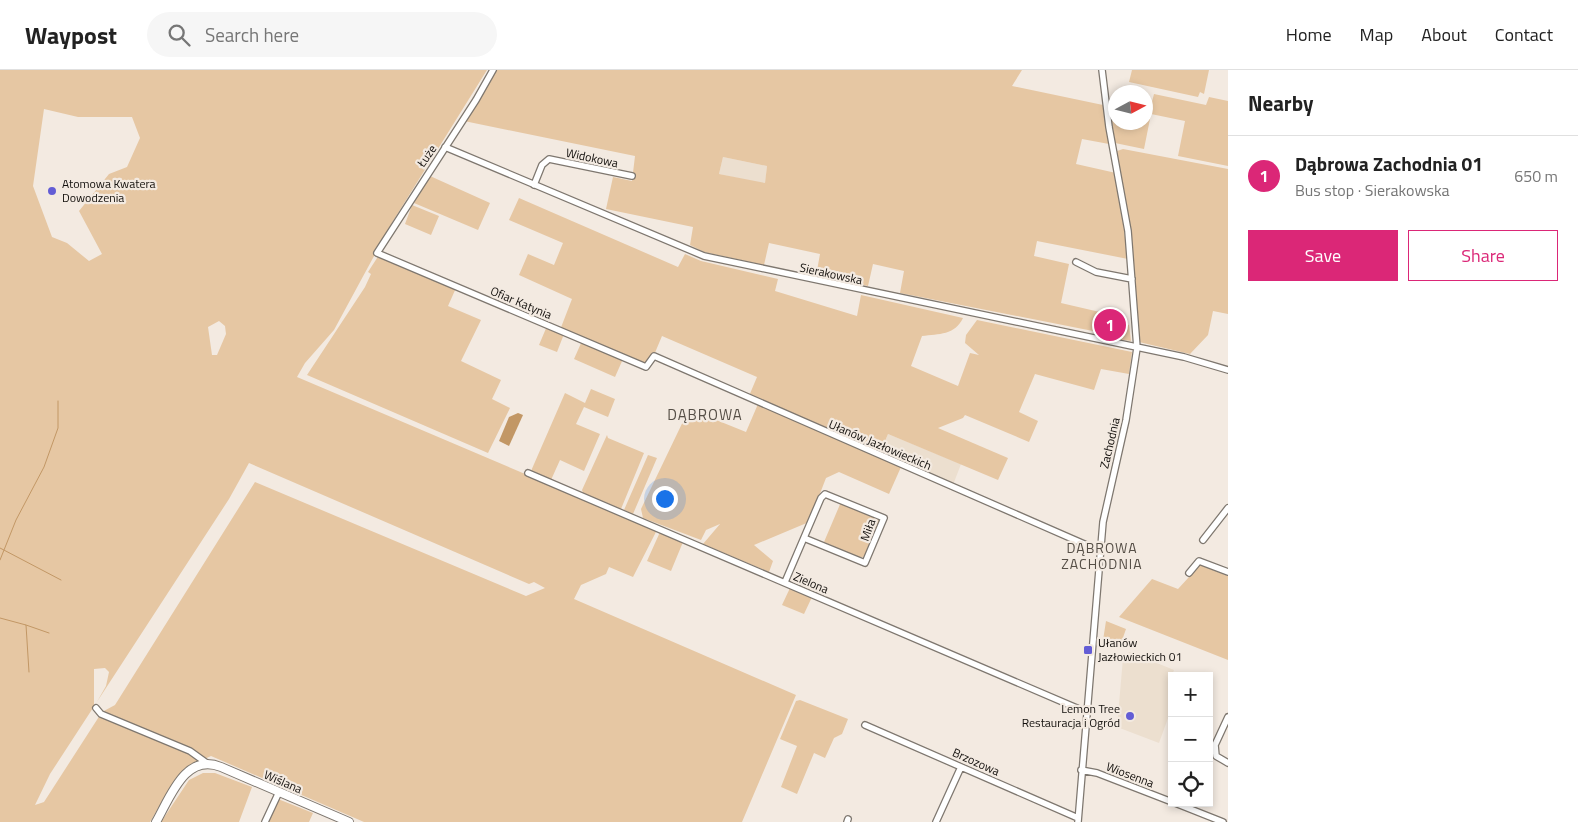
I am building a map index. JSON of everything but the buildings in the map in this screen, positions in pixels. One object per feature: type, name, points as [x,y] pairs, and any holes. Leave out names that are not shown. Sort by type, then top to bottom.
[{"type":"main road","name":"Wiślana","points":[[208,764],[349,822]]},
{"type":"main road","points":[[156,822],[184,774],[208,764]]},
{"type":"street","name":"Łuże","points":[[377,253],[493,70]]},
{"type":"street","name":"Zachodnia","points":[[1078,820],[1104,515],[1126,420],[1137,348],[1128,231],[1109,127],[1102,70]]},
{"type":"street","name":"Sierakowska","points":[[445,147],[698,254],[725,262],[1137,348],[1202,362],[1228,370]]},
{"type":"street","name":"Widokowa","points":[[534,185],[542,165],[549,159],[632,176]]},
{"type":"street","name":"Ofiar Katynia","points":[[377,253],[646,367],[652,358]]},
{"type":"street","points":[[1076,262],[1096,272],[1132,279]]},
{"type":"street","name":"Ułanów Jazłowieckich","points":[[652,358],[1091,547],[1101,548]]},
{"type":"street","name":"Zielona","points":[[528,472],[1086,712]]},
{"type":"street","name":"Miła","points":[[785,582],[804,538],[824,494],[884,518],[865,563],[804,538]]},
{"type":"street","points":[[1203,540],[1228,508]]},
{"type":"street","points":[[1188,573],[1199,561],[1228,572]]},
{"type":"street","points":[[96,708],[101,714],[190,751],[208,764]]},
{"type":"street","points":[[1228,717],[1215,749],[1216,756],[1228,763]]},
{"type":"street","name":"Brzozowa","points":[[865,725],[1078,820]]},
{"type":"street","points":[[936,822],[960,766]]},
{"type":"street","name":"Wiosenna","points":[[1081,770],[1097,773],[1168,801]]},
{"type":"street","points":[[265,822],[279,792]]},
{"type":"street","name":"Wiosenna","points":[[1184,807],[1223,822]]},
{"type":"shaded area","points":[[0,70],[487,70],[393,221],[334,330],[305,363],[297,377],[657,530],[633,577],[609,567],[606,574],[581,585],[574,599],[796,695],[742,822],[364,822],[211,756],[185,768],[176,778],[150,822],[0,822]],"holes":[[[44,109],[78,117],[132,117],[140,138],[127,167],[109,174],[79,211],[102,254],[89,261],[67,243],[52,237],[33,186]],[[219,321],[225,326],[226,334],[217,355],[212,355],[208,327]],[[249,463],[529,584],[534,582],[545,588],[526,596],[255,482],[115,705],[102,712],[44,802],[35,805],[50,774],[94,706],[94,669],[105,668],[109,672],[106,686],[97,702],[229,499]]]},
{"type":"shaded area","points":[[496,70],[1022,70],[1012,86],[1103,105],[1109,144],[1082,139],[1076,164],[1116,173],[1128,259],[1037,241],[1034,256],[1069,264],[1061,303],[1104,313],[1093,331],[900,293],[904,271],[873,264],[868,286],[816,276],[820,254],[769,243],[764,265],[704,252],[690,245],[693,227],[606,209],[613,177],[632,181],[635,156],[464,121]],"holes":[[[723,157],[767,166],[765,183],[719,174]]]},
{"type":"shaded area","points":[[1132,70],[1209,70],[1204,94],[1200,92],[1198,97],[1153,87],[1153,85],[1129,82]]},
{"type":"shaded area","points":[[1154,94],[1206,105],[1209,97],[1228,101],[1228,166],[1178,156],[1185,121],[1153,114]]},
{"type":"shaded area","points":[[1113,130],[1148,130],[1144,149],[1115,143]]},
{"type":"shaded area","points":[[1123,149],[1228,169],[1228,314],[1213,311],[1208,335],[1190,354],[1139,342],[1125,202],[1117,151]]},
{"type":"shaded area","points":[[723,157],[767,166],[765,184],[719,174]]},
{"type":"shaded area","points":[[430,176],[490,203],[478,230],[414,203]]},
{"type":"shaded area","points":[[519,198],[678,267],[685,254],[701,261],[778,279],[775,291],[857,316],[861,295],[963,318],[960,324],[951,331],[922,336],[911,366],[958,386],[970,353],[979,355],[965,343],[966,335],[977,320],[1132,352],[1129,374],[1101,369],[1094,390],[1035,374],[1019,412],[1038,421],[1029,442],[965,415],[963,418],[938,428],[1008,458],[998,480],[888,434],[880,453],[749,396],[757,377],[662,336],[654,355],[645,366],[560,330],[572,299],[519,275],[528,254],[554,265],[563,243],[509,220]]},
{"type":"shaded area","points":[[412,205],[439,216],[431,235],[405,224]]},
{"type":"shaded area","points":[[379,255],[456,288],[448,306],[481,320],[461,361],[501,380],[492,399],[510,408],[488,453],[307,375],[365,287],[371,274],[368,272]]},
{"type":"shaded area","points":[[1114,321],[1129,325],[1131,341],[1102,337],[1103,327],[1114,324]]},
{"type":"shaded area","points":[[547,326],[564,334],[557,352],[539,345]]},
{"type":"shaded area","points":[[582,341],[623,359],[615,377],[574,359]]},
{"type":"shaded area","points":[[591,389],[615,399],[608,417],[584,407],[576,424],[600,434],[584,471],[560,460],[551,480],[531,471],[565,393],[585,403]]},
{"type":"shaded area","points":[[758,404],[901,467],[889,494],[839,472],[826,478],[809,522],[754,545],[773,561],[769,572],[703,544],[720,524],[706,530],[701,540],[643,518],[641,509],[689,409],[746,432]]},
{"type":"shaded area","points":[[518,413],[523,415],[509,446],[499,441],[509,417]]},
{"type":"shaded area","points":[[888,434],[961,464],[953,485],[896,461],[893,454],[880,453]]},
{"type":"shaded area","points":[[607,435],[608,438],[644,453],[621,509],[583,493],[582,490]]},
{"type":"shaded area","points":[[648,455],[657,458],[633,514],[624,510]]},
{"type":"shaded area","points":[[841,502],[878,518],[880,523],[865,556],[860,558],[824,542]]},
{"type":"shaded area","points":[[660,532],[683,542],[671,571],[647,561]]},
{"type":"shaded area","points":[[1200,565],[1228,576],[1228,660],[1119,617],[1152,579],[1178,589]]},
{"type":"shaded area","points":[[790,588],[812,597],[804,614],[782,605]]},
{"type":"shaded area","points":[[1106,621],[1126,629],[1119,649],[1102,647]]},
{"type":"shaded area","points":[[1130,652],[1174,670],[1173,672],[1168,672],[1168,718],[1159,743],[1117,727],[1123,658],[1125,654]]},
{"type":"shaded area","points":[[800,700],[848,719],[842,734],[834,738],[825,758],[814,753],[797,794],[781,787],[797,746],[780,739],[796,701]]},
{"type":"shaded area","points":[[203,773],[215,773],[252,787],[239,822],[161,822],[189,780]]},
{"type":"shaded area","points":[[278,799],[313,813],[309,822],[269,822]]},
{"type":"waterway","points":[[0,560],[16,520],[44,467],[58,428],[58,401]]},
{"type":"waterway","points":[[0,548],[61,580]]},
{"type":"waterway","points":[[0,618],[26,625],[29,672]]},
{"type":"waterway","points":[[26,625],[49,633]]},
{"type":"place","name":"Atomowa Kwatera Dowodzenia","points":[[52,191]]},
{"type":"place","name":"Dąbrowa Zachodnia 01","points":[[1110,325]]},
{"type":"place","name":"Ułanów Jazłowieckich 01","points":[[1088,650]]},
{"type":"place","name":"Lemon Tree Restauracja i Ogród","points":[[1130,716]]},
{"type":"district","name":"DĄBROWA","points":[[705,415]]},
{"type":"district","name":"DĄBROWA ZACHODNIA","points":[[1102,556]]}]
